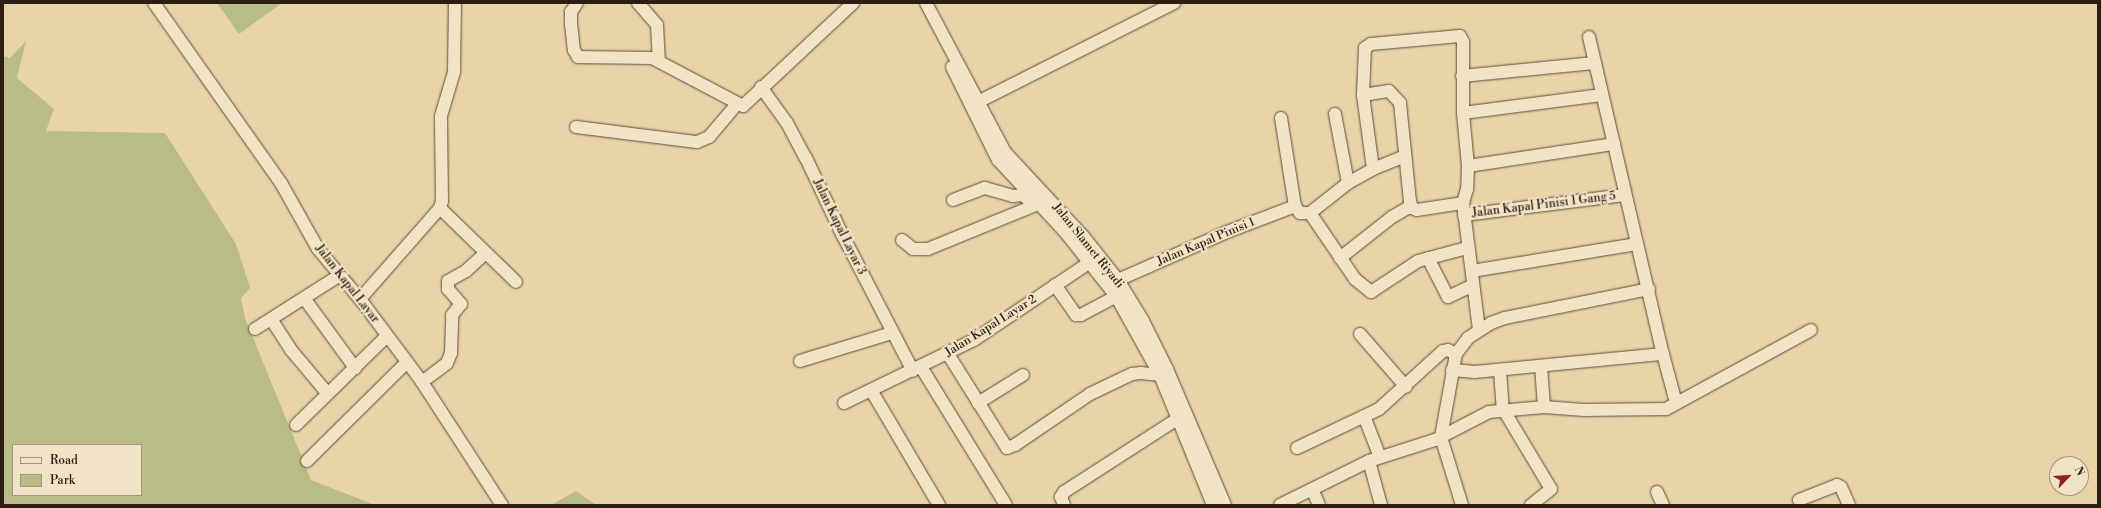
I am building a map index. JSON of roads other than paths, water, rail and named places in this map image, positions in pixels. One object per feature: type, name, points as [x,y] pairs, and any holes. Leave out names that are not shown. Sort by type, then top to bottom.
[{"type":"street","name":"Jalan Kapal Layar","points":[[154,3],[281,183],[318,249],[360,299],[406,363],[422,382],[502,505]]},
{"type":"street","points":[[360,299],[440,208],[442,201],[441,116],[454,72],[455,3]]},
{"type":"street","points":[[638,3],[657,25],[659,61]]},
{"type":"street","points":[[572,4],[571,23],[574,50],[578,57],[646,57],[659,61],[743,106],[761,87],[853,3]]},
{"type":"street","name":"Jalan Slamet Riyadi","points":[[918,3],[935,30],[987,142],[998,160],[1036,204],[1090,262],[1137,322],[1167,369],[1225,505]]},
{"type":"street","name":"Jalan Slamet Riyadi","points":[[926,3],[995,136],[1016,167],[1060,210],[1118,280],[1179,418],[1213,505]]},
{"type":"street","points":[[978,102],[1174,3]]},
{"type":"street","points":[[1373,169],[1363,95],[1364,50],[1371,44],[1460,36],[1463,42],[1463,113],[1468,166],[1467,189],[1463,202],[1467,248],[1472,271],[1472,286],[1479,329]]},
{"type":"street","points":[[1589,37],[1625,195],[1676,403]]},
{"type":"street","points":[[1462,76],[1594,63]]},
{"type":"street","name":"Jalan Kapal Layar 3","points":[[761,87],[787,123],[806,158],[892,333],[1006,505]]},
{"type":"street","points":[[1363,95],[1389,91],[1396,96],[1402,107],[1411,206]]},
{"type":"street","points":[[1463,113],[1602,95]]},
{"type":"street","points":[[576,127],[697,142],[709,137],[737,104]]},
{"type":"street","points":[[1335,114],[1348,183]]},
{"type":"street","points":[[1281,118],[1295,206],[1300,213],[1310,214],[1348,183],[1373,169],[1406,156]]},
{"type":"street","points":[[1468,166],[1614,144]]},
{"type":"street","points":[[953,200],[985,188],[1013,196],[1023,196],[1036,204]]},
{"type":"street","name":"Jalan Kapal Pinisi 1 Gang 5","points":[[1464,215],[1625,195]]},
{"type":"street","points":[[1411,206],[1417,210],[1463,202]]},
{"type":"street","points":[[902,240],[914,249],[928,249],[1036,204]]},
{"type":"street","name":"Jalan Kapal Pinisi 1","points":[[1118,280],[1227,232],[1295,206]]},
{"type":"street","points":[[1340,258],[1392,217],[1411,206]]},
{"type":"street","points":[[440,208],[516,282]]},
{"type":"street","points":[[1310,214],[1356,280],[1371,292],[1380,288],[1411,264],[1467,248]]},
{"type":"street","points":[[1472,271],[1637,244]]},
{"type":"street","points":[[422,382],[447,363],[451,353],[452,315],[461,304],[448,289],[448,281],[466,271],[485,253]]},
{"type":"street","points":[[1428,258],[1448,297],[1472,286]]},
{"type":"street","name":"Jalan Kapal Layar 2","points":[[844,403],[948,354],[1090,262]]},
{"type":"street","points":[[255,329],[340,275]]},
{"type":"street","points":[[1055,285],[1076,315],[1081,315],[1116,296]]},
{"type":"street","points":[[1462,505],[1441,437],[1456,354],[1479,329],[1505,318],[1649,289]]},
{"type":"street","points":[[304,298],[355,368]]},
{"type":"street","points":[[271,319],[291,350],[328,394]]},
{"type":"street","points":[[1280,505],[1374,459],[1441,437],[1489,412],[1503,409],[1544,407],[1584,410],[1666,409],[1812,330]]},
{"type":"street","points":[[800,361],[892,333]]},
{"type":"street","points":[[1360,334],[1406,387]]},
{"type":"street","points":[[296,424],[387,336]]},
{"type":"street","points":[[1297,448],[1385,405],[1443,352],[1448,350],[1456,354]]},
{"type":"street","points":[[948,354],[1007,448],[1090,394],[1132,374],[1160,375]]},
{"type":"street","points":[[1452,370],[1475,372],[1663,354]]},
{"type":"street","points":[[307,461],[406,363]]},
{"type":"street","points":[[1541,366],[1544,407]]},
{"type":"street","points":[[1500,370],[1503,409],[1551,486],[1550,492],[1531,505]]},
{"type":"street","points":[[978,402],[1023,375]]},
{"type":"street","points":[[871,390],[939,505]]},
{"type":"street","points":[[1364,416],[1374,459],[1380,505]]},
{"type":"street","points":[[1064,505],[1061,497],[1064,492],[1179,418]]},
{"type":"street","points":[[1799,498],[1837,485],[1841,488],[1849,505]]},
{"type":"street","points":[[1313,490],[1318,505]]},
{"type":"street","points":[[1657,492],[1663,505]]}]
